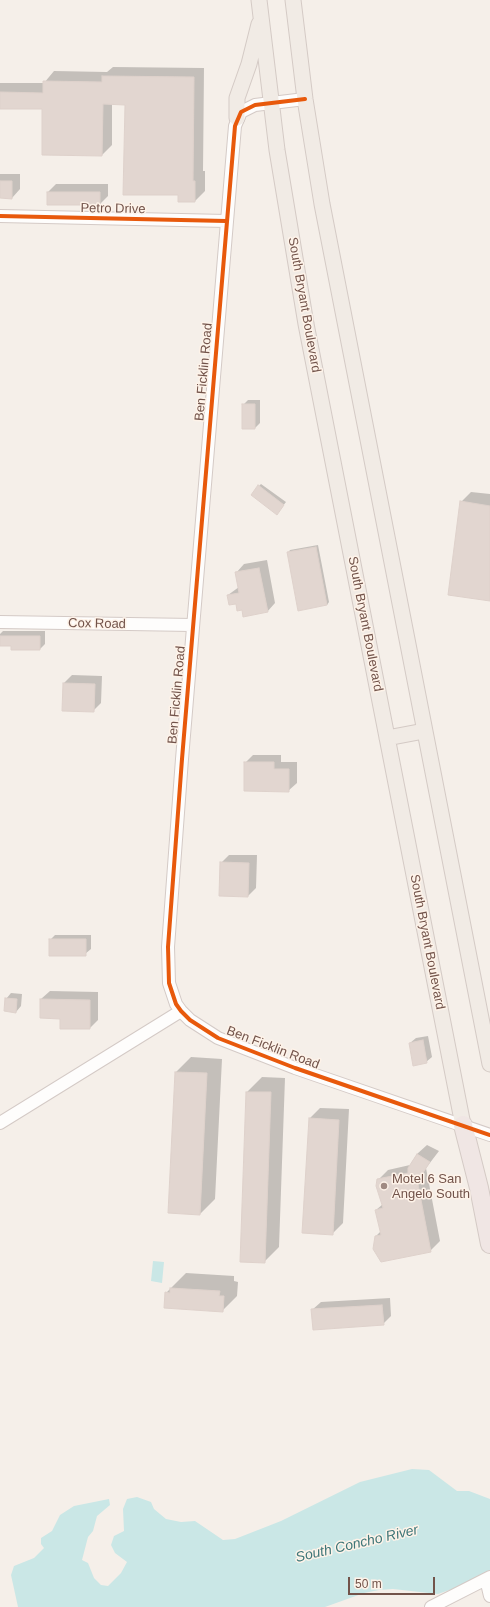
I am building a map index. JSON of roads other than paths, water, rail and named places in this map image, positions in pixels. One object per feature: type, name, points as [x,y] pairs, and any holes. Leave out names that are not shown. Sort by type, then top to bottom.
[{"type":"highway","name":"South Bryant Boulevard","points":[[463,1125],[479,1188],[490,1244]]},
{"type":"main road","points":[[293,0],[305,99],[322,204],[490,1064]]},
{"type":"main road","points":[[237,118],[237,98],[249,64],[260,7]]},
{"type":"main road","name":"South Bryant Boulevard","points":[[260,7],[271,103],[306,324],[463,1125]]},
{"type":"main road","points":[[387,738],[424,731]]},
{"type":"street","points":[[237,118],[241,112],[248,107],[305,99]]},
{"type":"street","name":"Ben Ficklin Road","points":[[237,118],[234,134],[226,221],[194,625],[168,959],[169,983],[176,1004],[181,1011],[202,1028],[234,1045],[490,1134]]},
{"type":"street","name":"Petro Drive","points":[[0,216],[226,221]]},
{"type":"street","name":"Cox Road","points":[[0,622],[194,625]]},
{"type":"street","points":[[0,1123],[181,1011]]},
{"type":"street","points":[[431,1607],[488,1578],[490,1596]]},
{"type":"water","points":[[153,1261],[164,1262],[162,1283],[151,1281]]},
{"type":"water","name":"South Concho River","points":[[412,1469],[429,1470],[457,1491],[469,1491],[490,1499],[490,1570],[455,1588],[438,1594],[393,1589],[379,1590],[364,1593],[325,1607],[18,1607],[11,1575],[14,1566],[34,1558],[44,1548],[41,1544],[41,1538],[52,1531],[60,1515],[74,1506],[109,1499],[110,1505],[97,1516],[93,1531],[88,1537],[82,1560],[88,1563],[94,1578],[101,1585],[108,1586],[121,1573],[127,1562],[115,1553],[111,1545],[114,1536],[124,1531],[123,1509],[127,1499],[137,1497],[151,1502],[154,1509],[166,1519],[181,1522],[195,1521],[223,1540],[235,1539],[281,1521],[360,1482]]},
{"type":"place","name":"Motel 6 San Angelo South","points":[[384,1186]]}]
